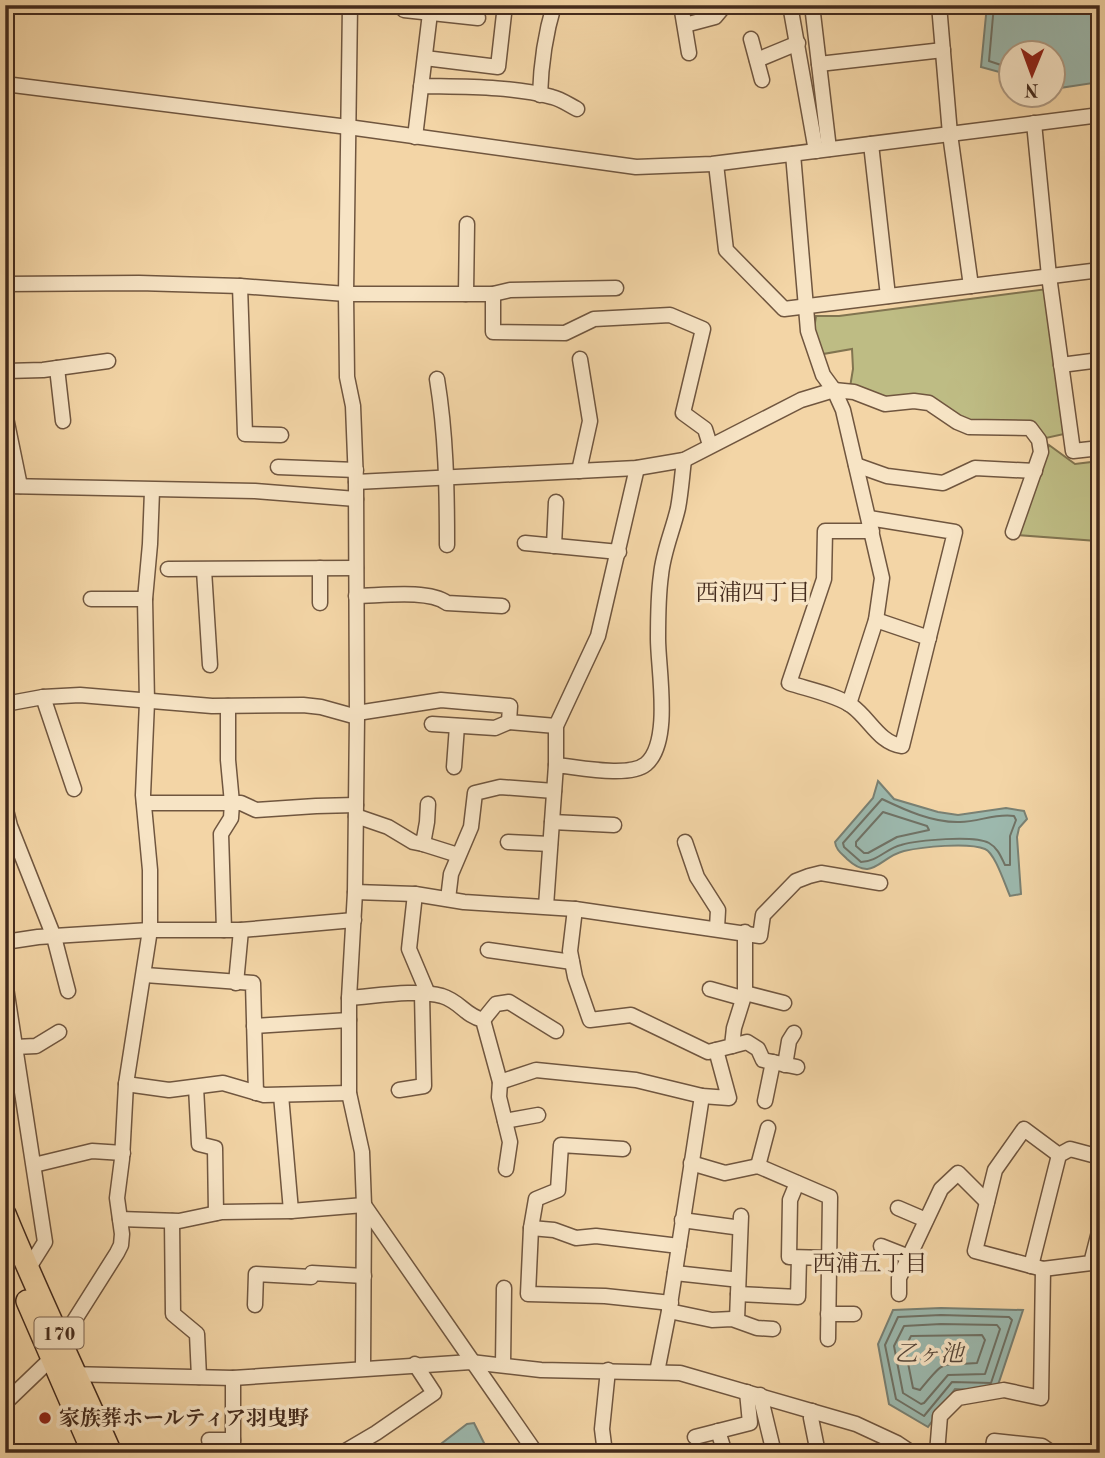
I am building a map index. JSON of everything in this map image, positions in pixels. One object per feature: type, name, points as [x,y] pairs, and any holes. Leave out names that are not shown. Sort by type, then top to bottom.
[{"type":"highway","name":"170","points":[[5,1214],[63,1358],[93,1453]]},
{"type":"highway","name":"170","points":[[5,1251],[111,1453]]},
{"type":"street","points":[[350,5],[346,294],[347,377],[353,406],[356,476],[357,715],[349,1093],[362,1152],[363,1368]]},
{"type":"street","points":[[425,58],[498,67],[505,5]]},
{"type":"street","points":[[540,95],[541,59],[554,5]]},
{"type":"street","points":[[681,5],[689,53]]},
{"type":"street","points":[[685,25],[715,18],[725,5]]},
{"type":"street","points":[[790,5],[823,150]]},
{"type":"street","points":[[812,5],[819,64],[823,150]]},
{"type":"street","points":[[940,5],[950,134],[971,286]]},
{"type":"street","points":[[415,137],[431,9]]},
{"type":"street","points":[[404,10],[431,9],[478,18]]},
{"type":"street","points":[[751,39],[762,80]]},
{"type":"street","points":[[757,61],[798,43]]},
{"type":"street","points":[[819,64],[943,50]]},
{"type":"street","points":[[5,84],[636,167],[716,164],[1100,116]]},
{"type":"street","points":[[421,86],[471,87],[540,95],[554,97],[577,108]]},
{"type":"street","points":[[1034,123],[1049,276],[1073,451],[1100,448]]},
{"type":"street","points":[[871,144],[888,296]]},
{"type":"street","points":[[793,153],[808,331],[823,375],[834,390],[843,410],[882,578],[876,620],[849,704]]},
{"type":"street","points":[[716,164],[726,250],[784,309],[1100,270]]},
{"type":"street","points":[[466,294],[467,224]]},
{"type":"street","points":[[5,285],[139,283],[240,286],[346,294],[492,294],[510,290],[616,288]]},
{"type":"street","points":[[240,286],[245,434],[281,435]]},
{"type":"street","points":[[492,294],[494,332],[565,333],[594,319],[670,315],[703,329],[683,414],[705,429],[710,445]]},
{"type":"street","points":[[579,471],[590,421],[580,359]]},
{"type":"street","points":[[1061,365],[1100,360]]},
{"type":"street","points":[[5,366],[6,371],[108,361]]},
{"type":"street","points":[[57,368],[63,421]]},
{"type":"street","points":[[437,379],[443,413],[447,477],[447,545]]},
{"type":"street","points":[[278,467],[356,476],[447,477],[637,468],[684,460],[801,400],[834,390],[854,392],[885,404],[914,401],[929,403],[957,422],[970,427],[1030,428],[1039,440],[1041,452],[1013,532]]},
{"type":"street","points":[[5,414],[13,486],[152,491],[255,491],[356,499]]},
{"type":"street","points":[[556,765],[619,771],[637,768],[651,758],[656,748],[662,709],[658,640],[661,573],[679,506],[684,460]]},
{"type":"street","points":[[856,465],[887,477],[943,483],[975,468],[1035,471]]},
{"type":"street","points":[[546,906],[556,765],[556,726],[598,636],[637,468]]},
{"type":"street","points":[[5,1402],[63,1358],[121,1245],[117,1198],[123,1153],[126,1084],[150,930],[150,870],[144,803],[147,702],[145,600],[152,491]]},
{"type":"street","points":[[554,546],[556,502]]},
{"type":"street","points":[[870,524],[955,533],[902,747],[889,744],[866,718],[849,704],[789,683],[824,579],[825,531],[870,524]]},
{"type":"street","points":[[525,543],[619,552]]},
{"type":"street","points":[[320,568],[320,603]]},
{"type":"street","points":[[168,569],[356,568]]},
{"type":"street","points":[[204,569],[210,665]]},
{"type":"street","points":[[356,596],[426,595],[440,598],[447,603],[502,606]]},
{"type":"street","points":[[91,599],[145,600]]},
{"type":"street","points":[[876,620],[929,638]]},
{"type":"street","points":[[5,704],[43,697],[80,695],[228,706],[303,705],[357,715],[441,700],[470,701],[510,706],[509,722]]},
{"type":"street","points":[[43,697],[74,789]]},
{"type":"street","points":[[224,930],[221,834],[231,818],[232,803],[228,706]]},
{"type":"street","points":[[432,724],[495,728],[509,722],[556,726]]},
{"type":"street","points":[[454,767],[457,726]]},
{"type":"street","points":[[448,899],[451,874],[471,827],[475,793],[500,787],[554,791]]},
{"type":"street","points":[[144,803],[241,803],[256,810],[316,806],[356,811],[413,842],[458,855]]},
{"type":"street","points":[[423,844],[428,804]]},
{"type":"street","points":[[5,806],[10,826],[54,937],[68,991]]},
{"type":"street","points":[[552,822],[614,825]]},
{"type":"street","points":[[508,842],[550,844]]},
{"type":"street","points":[[685,842],[697,877],[719,910],[718,929]]},
{"type":"street","points":[[355,892],[415,894],[575,909],[760,936],[763,915],[796,881],[821,873],[880,883]]},
{"type":"street","points":[[399,1090],[424,1086],[425,994],[409,949],[415,894]]},
{"type":"street","points":[[575,909],[570,951],[575,977],[590,1020],[631,1015],[708,1052],[747,1042],[758,1049],[763,1060],[785,1065]]},
{"type":"street","points":[[5,942],[150,930],[241,930],[354,920]]},
{"type":"street","points":[[236,982],[241,930]]},
{"type":"street","points":[[732,1046],[743,996],[745,932]]},
{"type":"street","points":[[488,950],[572,962]]},
{"type":"street","points":[[145,975],[253,983],[256,1093]]},
{"type":"street","points":[[5,981],[45,1242],[27,1269]]},
{"type":"street","points":[[710,989],[784,1003]]},
{"type":"street","points":[[349,998],[425,994],[457,1002],[469,1016],[483,1020]]},
{"type":"street","points":[[483,1020],[496,1004],[509,1002],[556,1031]]},
{"type":"street","points":[[254,1026],[349,1020]]},
{"type":"street","points":[[483,1020],[500,1082],[499,1097],[510,1142],[506,1169]]},
{"type":"street","points":[[15,1047],[36,1046],[59,1032]]},
{"type":"street","points":[[765,1101],[785,1065],[789,1041],[794,1033]]},
{"type":"street","points":[[500,1082],[536,1070],[636,1080],[702,1096],[729,1098],[716,1050]]},
{"type":"street","points":[[126,1084],[169,1090],[223,1083],[256,1093],[281,1095],[349,1093]]},
{"type":"street","points":[[196,1087],[199,1144],[215,1149],[216,1213]]},
{"type":"street","points":[[281,1095],[291,1211]]},
{"type":"street","points":[[657,1372],[670,1307],[702,1096]]},
{"type":"street","points":[[505,1121],[538,1115]]},
{"type":"street","points":[[758,1166],[768,1128]]},
{"type":"street","points":[[1059,1155],[1024,1129],[995,1170],[975,1251],[1037,1268],[1095,1266],[1100,1228]]},
{"type":"street","points":[[623,1149],[561,1144],[558,1190],[536,1199],[531,1228],[528,1294],[605,1296],[670,1307],[712,1320],[732,1319],[757,1328],[773,1329]]},
{"type":"street","points":[[1059,1155],[1070,1149],[1100,1157]]},
{"type":"street","points":[[34,1165],[92,1152],[123,1153]]},
{"type":"street","points":[[937,1453],[940,1416],[958,1398],[1004,1390],[1041,1398],[1037,1268],[1059,1155]]},
{"type":"street","points":[[691,1163],[725,1173],[758,1166],[830,1197],[828,1339]]},
{"type":"street","points":[[900,1294],[899,1278],[941,1189],[958,1173],[987,1202]]},
{"type":"street","points":[[797,1183],[790,1200],[789,1257],[829,1258]]},
{"type":"street","points":[[120,1219],[172,1221],[216,1213],[364,1205]]},
{"type":"street","points":[[364,1205],[536,1453]]},
{"type":"street","points":[[898,1208],[926,1220]]},
{"type":"street","points":[[682,1220],[737,1222],[737,1321]]},
{"type":"street","points":[[172,1221],[173,1314],[197,1334],[199,1377]]},
{"type":"street","points":[[531,1228],[554,1230],[576,1238],[596,1236],[679,1246]]},
{"type":"street","points":[[881,1246],[909,1257]]},
{"type":"street","points":[[738,1294],[798,1297],[799,1258]]},
{"type":"street","points":[[255,1305],[256,1275],[311,1277],[312,1273],[364,1276]]},
{"type":"street","points":[[675,1273],[731,1279]]},
{"type":"street","points":[[503,1365],[504,1288]]},
{"type":"street","points":[[828,1314],[855,1314]]},
{"type":"street","points":[[63,1358],[199,1377],[233,1378],[471,1362],[541,1370],[680,1373],[856,1424],[912,1453]]},
{"type":"street","points":[[342,1453],[435,1393],[415,1364]]},
{"type":"street","points":[[605,1453],[602,1429],[608,1370]]},
{"type":"street","points":[[209,1440],[233,1446],[233,1378]]},
{"type":"street","points":[[695,1437],[750,1423],[754,1394]]},
{"type":"street","points":[[754,1394],[774,1453]]},
{"type":"street","points":[[812,1410],[818,1453]]},
{"type":"street","points":[[718,1431],[725,1453]]},
{"type":"street","points":[[992,1453],[994,1441],[1042,1446],[1052,1453]]},
{"type":"shaded area","points":[[1047,289],[1064,434],[1046,438],[1032,422],[969,421],[932,400],[886,401],[850,387],[852,349],[823,354],[814,329],[816,316],[839,316]]},
{"type":"shaded area","points":[[1049,445],[1075,464],[1100,461],[1100,544],[1097,541],[1017,535]]},
{"type":"water","points":[[987,5],[1100,5],[1100,82],[1066,87],[1066,38],[996,38],[996,71],[981,67]]},
{"type":"water","points":[[878,781],[894,799],[938,812],[958,815],[1006,808],[1024,811],[1027,819],[1019,828],[1017,837],[1021,894],[1010,896],[992,856],[985,849],[977,847],[945,846],[904,851],[870,869],[856,866],[847,859],[835,842],[873,798]]},
{"type":"water","name":"乙ヶ池","points":[[893,1310],[1023,1310],[996,1391],[955,1389],[928,1427],[889,1404],[878,1344]]},
{"type":"water","points":[[474,1423],[489,1453],[429,1453],[467,1424]]},
{"type":"place","name":"家族葬ホールティア羽曳野","points":[[45,1418]]},
{"type":"district","name":"西浦四丁目","points":[[753,592]]},
{"type":"district","name":"西浦五丁目","points":[[870,1263]]}]
